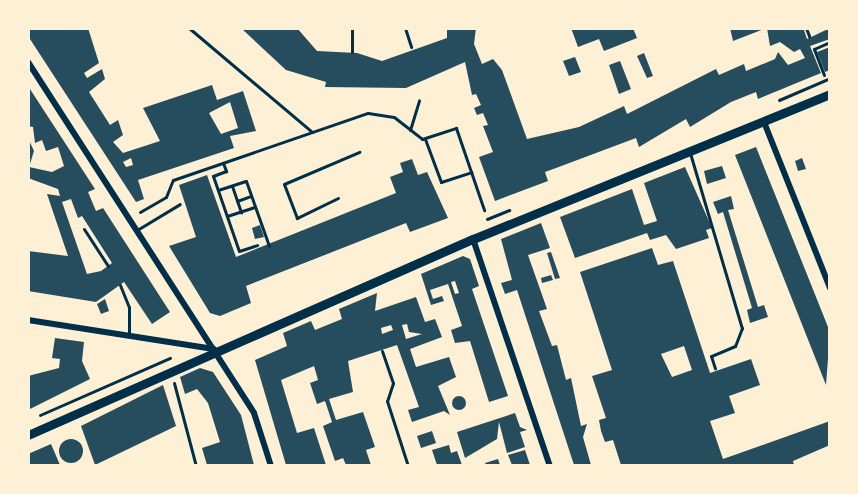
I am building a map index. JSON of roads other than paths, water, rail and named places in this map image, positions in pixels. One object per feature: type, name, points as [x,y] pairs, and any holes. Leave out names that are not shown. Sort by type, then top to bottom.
[{"type":"main road","points":[[28,435],[214,349],[362,292],[472,239],[830,94]]},
{"type":"street","points":[[29,64],[254,412],[271,465]]},
{"type":"street","points":[[764,122],[830,288]]},
{"type":"street","points":[[472,239],[550,465]]},
{"type":"street","points":[[28,320],[214,349]]},
{"type":"lane","points":[[690,152],[742,328],[735,346],[711,356],[715,368]]},
{"type":"lane","points":[[137,230],[180,204]]},
{"type":"lane","points":[[84,229],[108,266]]},
{"type":"lane","points":[[120,285],[129,307],[129,336]]},
{"type":"lane","points":[[382,351],[393,383],[387,401],[408,465]]}]
